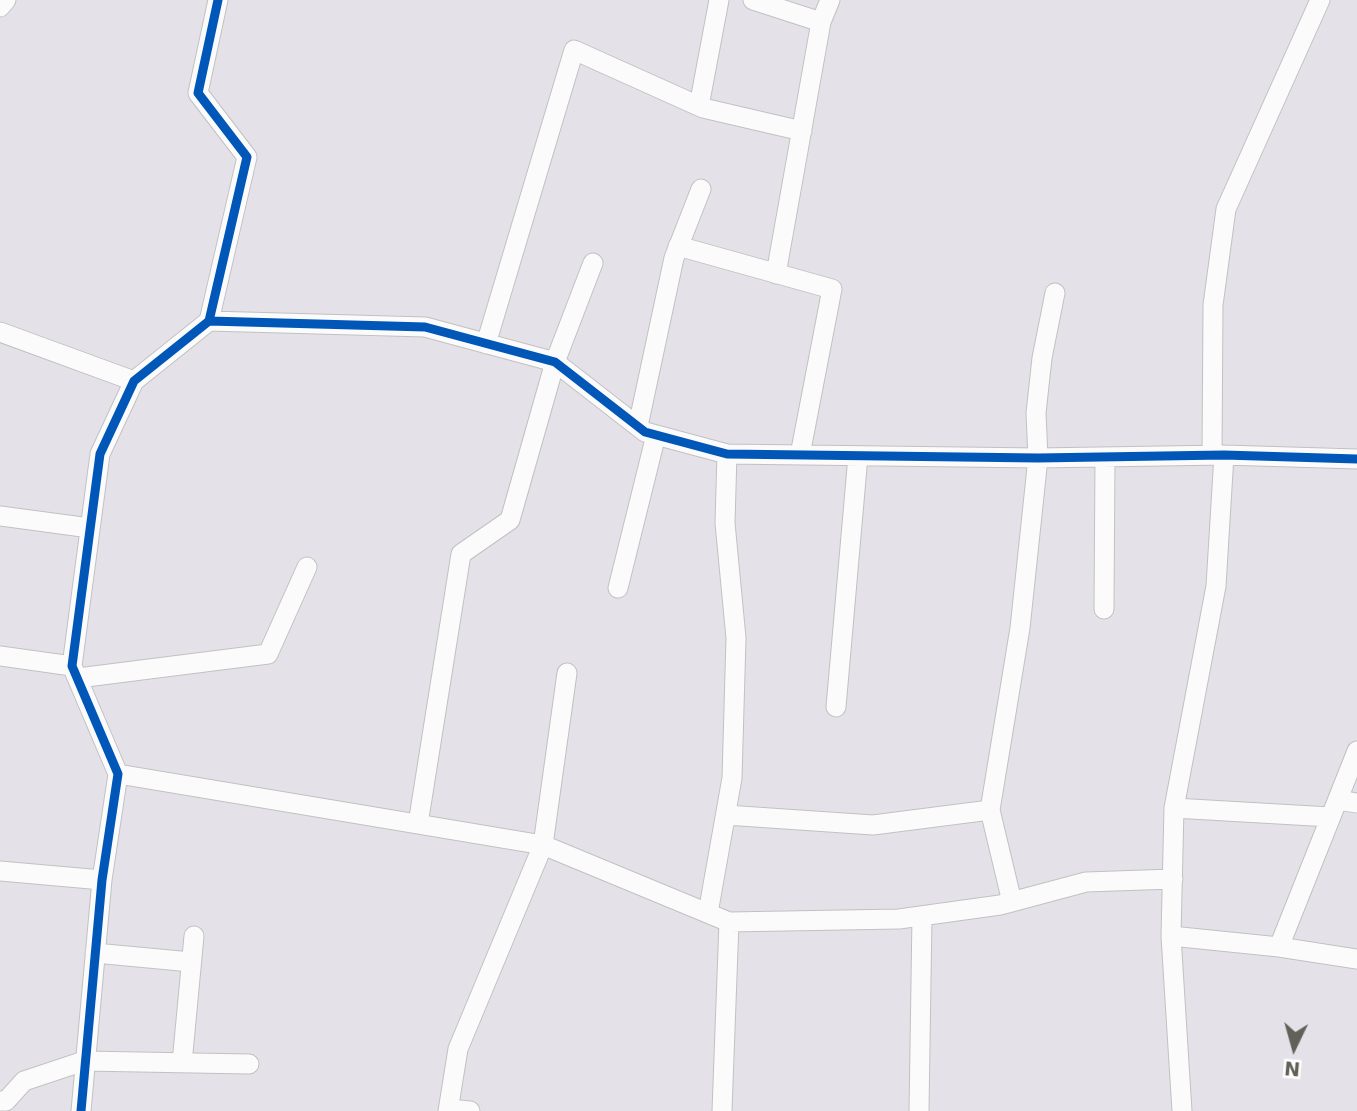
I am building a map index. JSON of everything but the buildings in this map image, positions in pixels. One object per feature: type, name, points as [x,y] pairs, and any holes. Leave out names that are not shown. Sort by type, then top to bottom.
[{"type":"street","points":[[0,7],[6,0]]},
{"type":"street","points":[[81,1111],[102,880],[118,774],[75,672],[90,528],[100,454],[134,381],[209,321],[247,157],[198,93],[218,0]]},
{"type":"street","points":[[699,106],[719,0]]},
{"type":"street","points":[[753,0],[821,22]]},
{"type":"street","points":[[776,274],[821,22],[830,0]]},
{"type":"street","points":[[1182,1111],[1171,936],[1174,808],[1216,586],[1218,455],[1213,305],[1226,209],[1320,0]]},
{"type":"street","points":[[486,344],[574,50],[699,106],[802,131]]},
{"type":"street","points":[[638,426],[674,258],[701,189]]},
{"type":"street","points":[[678,246],[832,289],[800,455]]},
{"type":"street","points":[[418,824],[461,554],[510,520],[555,362],[593,263]]},
{"type":"street","points":[[1012,902],[990,810],[1020,628],[1038,458],[1036,413],[1042,358],[1055,293]]},
{"type":"street","points":[[209,321],[425,327],[555,362],[645,432],[727,454],[1038,458],[1218,455],[1357,459]]},
{"type":"street","points":[[0,332],[134,381]]},
{"type":"street","points":[[618,588],[656,435]]},
{"type":"street","points":[[708,913],[733,778],[736,638],[725,523],[727,454]]},
{"type":"street","points":[[836,707],[858,456]]},
{"type":"street","points":[[1104,609],[1105,457]]},
{"type":"street","points":[[0,516],[90,528]]},
{"type":"street","points":[[0,656],[75,672],[268,654],[307,567]]},
{"type":"street","points":[[470,1111],[448,1110],[458,1049],[543,845],[567,673]]},
{"type":"street","points":[[1279,947],[1342,807],[1357,751]]},
{"type":"street","points":[[118,774],[543,845],[729,922],[899,919],[1012,902],[1086,882],[1172,879]]},
{"type":"street","points":[[1174,808],[1342,807]]},
{"type":"street","points":[[726,814],[873,825],[990,810]]},
{"type":"street","points":[[0,871],[102,880]]},
{"type":"street","points":[[919,1111],[922,916]]},
{"type":"street","points":[[722,1111],[729,922]]},
{"type":"street","points":[[182,1062],[194,936]]},
{"type":"street","points":[[1171,936],[1279,947],[1357,959]]},
{"type":"street","points":[[95,953],[191,962]]},
{"type":"street","points":[[0,1101],[6,1101],[24,1081],[85,1061],[249,1064]]},
{"type":"cycle path","points":[[81,1111],[102,880],[118,774],[72,666],[100,454],[134,381],[209,321],[247,157],[198,93],[218,0]]},
{"type":"cycle path","points":[[209,321],[425,327],[555,362],[645,432],[727,454],[1038,458],[1224,455],[1357,459]]}]
